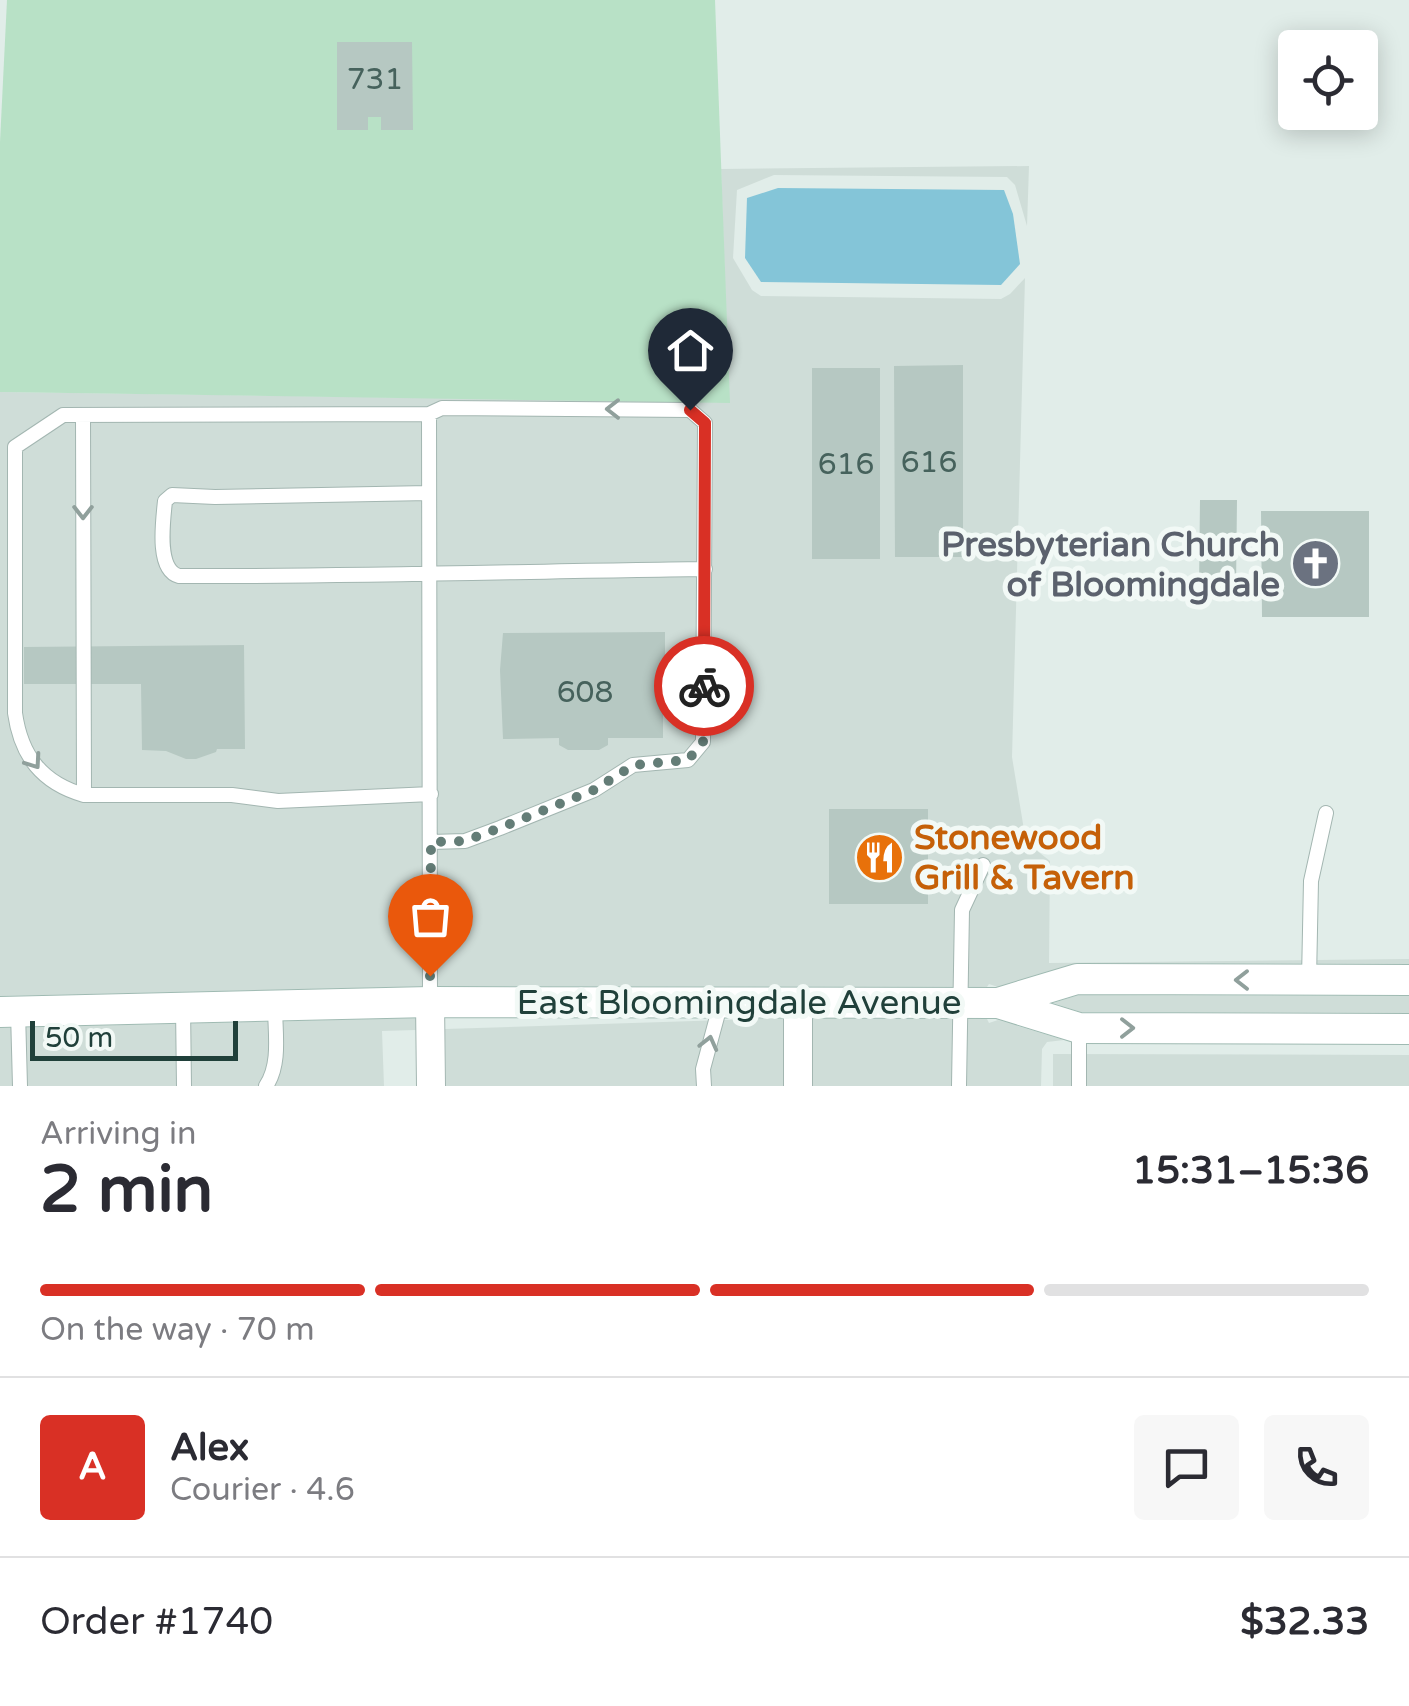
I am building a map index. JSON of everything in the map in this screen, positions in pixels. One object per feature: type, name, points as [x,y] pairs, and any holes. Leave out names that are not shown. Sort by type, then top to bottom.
[{"type":"main road","name":"East Bloomingdale Avenue","points":[[9,1012],[430,1002],[998,1003],[1077,980],[1409,980]]},
{"type":"main road","name":"East Bloomingdale Avenue","points":[[998,1003],[1079,1028],[1409,1029]]},
{"type":"street","points":[[430,1002],[432,1086]]},
{"type":"street","points":[[798,1002],[798,1086]]},
{"type":"lane","points":[[431,794],[278,800],[232,796],[84,796],[64,790],[43,776],[18,737],[15,713],[15,447],[63,415],[428,414],[442,408],[690,410],[705,423],[703,742],[688,760],[634,765],[594,790],[500,828],[465,841],[431,842]]},
{"type":"lane","points":[[428,414],[430,1002]]},
{"type":"lane","points":[[83,415],[84,796]]},
{"type":"lane","points":[[428,493],[172,495],[165,501],[162,524],[166,568],[179,576],[338,577],[429,572],[705,569]]},
{"type":"lane","points":[[1308,980],[1312,881],[1326,813]]},
{"type":"lane","points":[[959,1086],[962,910],[984,866]]},
{"type":"lane","points":[[704,1086],[703,1068],[721,1002]]},
{"type":"lane","points":[[266,1086],[276,1062],[275,1006]]},
{"type":"lane","points":[[183,1007],[184,1086]]},
{"type":"lane","points":[[9,1012],[20,1086]]},
{"type":"lane","points":[[1079,1028],[1079,1086]]},
{"type":"shaded area","points":[[1029,166],[1027,226],[1015,185],[1007,177],[774,175],[737,190],[733,258],[752,290],[761,296],[1001,299],[1025,278],[1012,757],[1026,842],[1050,861],[1049,963],[1409,959],[1409,964],[1077,963],[998,987],[444,986],[0,996],[0,392],[729,402],[721,169]]},
{"type":"shaded area","points":[[1079,995],[1409,996],[1409,1013],[1081,1012],[1053,1003]]},
{"type":"shaded area","points":[[416,1018],[416,1030],[382,1031],[384,1086],[0,1086],[0,1028]]},
{"type":"shaded area","points":[[784,1018],[784,1086],[446,1086],[445,1029]]},
{"type":"shaded area","points":[[812,1018],[987,1019],[989,1023],[998,1020],[1064,1040],[1047,1042],[1042,1049],[1041,1086],[812,1086]]},
{"type":"shaded area","points":[[1053,1054],[1409,1055],[1409,1086],[1053,1086]]},
{"type":"green space","points":[[7,0],[715,0],[730,403],[0,392],[0,142]]},
{"type":"water","points":[[778,188],[1004,190],[1013,214],[1020,264],[1001,285],[761,282],[745,258],[747,198]]},
{"type":"building","points":[[337,42],[412,42],[413,130],[381,130],[381,117],[368,117],[368,130],[337,130]]},
{"type":"building","points":[[963,365],[963,557],[895,557],[894,366]]},
{"type":"building","points":[[812,368],[880,368],[880,559],[812,559]]},
{"type":"building","points":[[1200,500],[1237,500],[1236,589],[1199,589]]},
{"type":"building","name":"Presbyterian Church of Bloomingdale","points":[[1261,511],[1369,511],[1369,617],[1262,617]]},
{"type":"building","points":[[665,632],[665,659],[672,659],[673,677],[668,697],[671,710],[663,710],[663,738],[608,738],[608,745],[599,750],[568,750],[559,745],[559,738],[503,739],[503,633]]},
{"type":"building","points":[[244,645],[245,749],[217,749],[196,759],[142,750],[141,684],[24,684],[24,647]]},
{"type":"building","name":"Stonewood Grill & Tavern","points":[[829,809],[928,809],[928,904],[829,904]]},
{"type":"way so far","points":[[430,976],[431,842],[465,841],[500,828],[594,790],[634,765],[688,760],[703,742],[704,686]]},
{"type":"place","name":"Presbyterian Church of Bloomingdale","points":[[1315,564]]},
{"type":"place","name":"Stonewood Grill & Tavern","points":[[879,857]]},
{"type":"route","points":[[690,410],[705,423],[704,686]]}]
